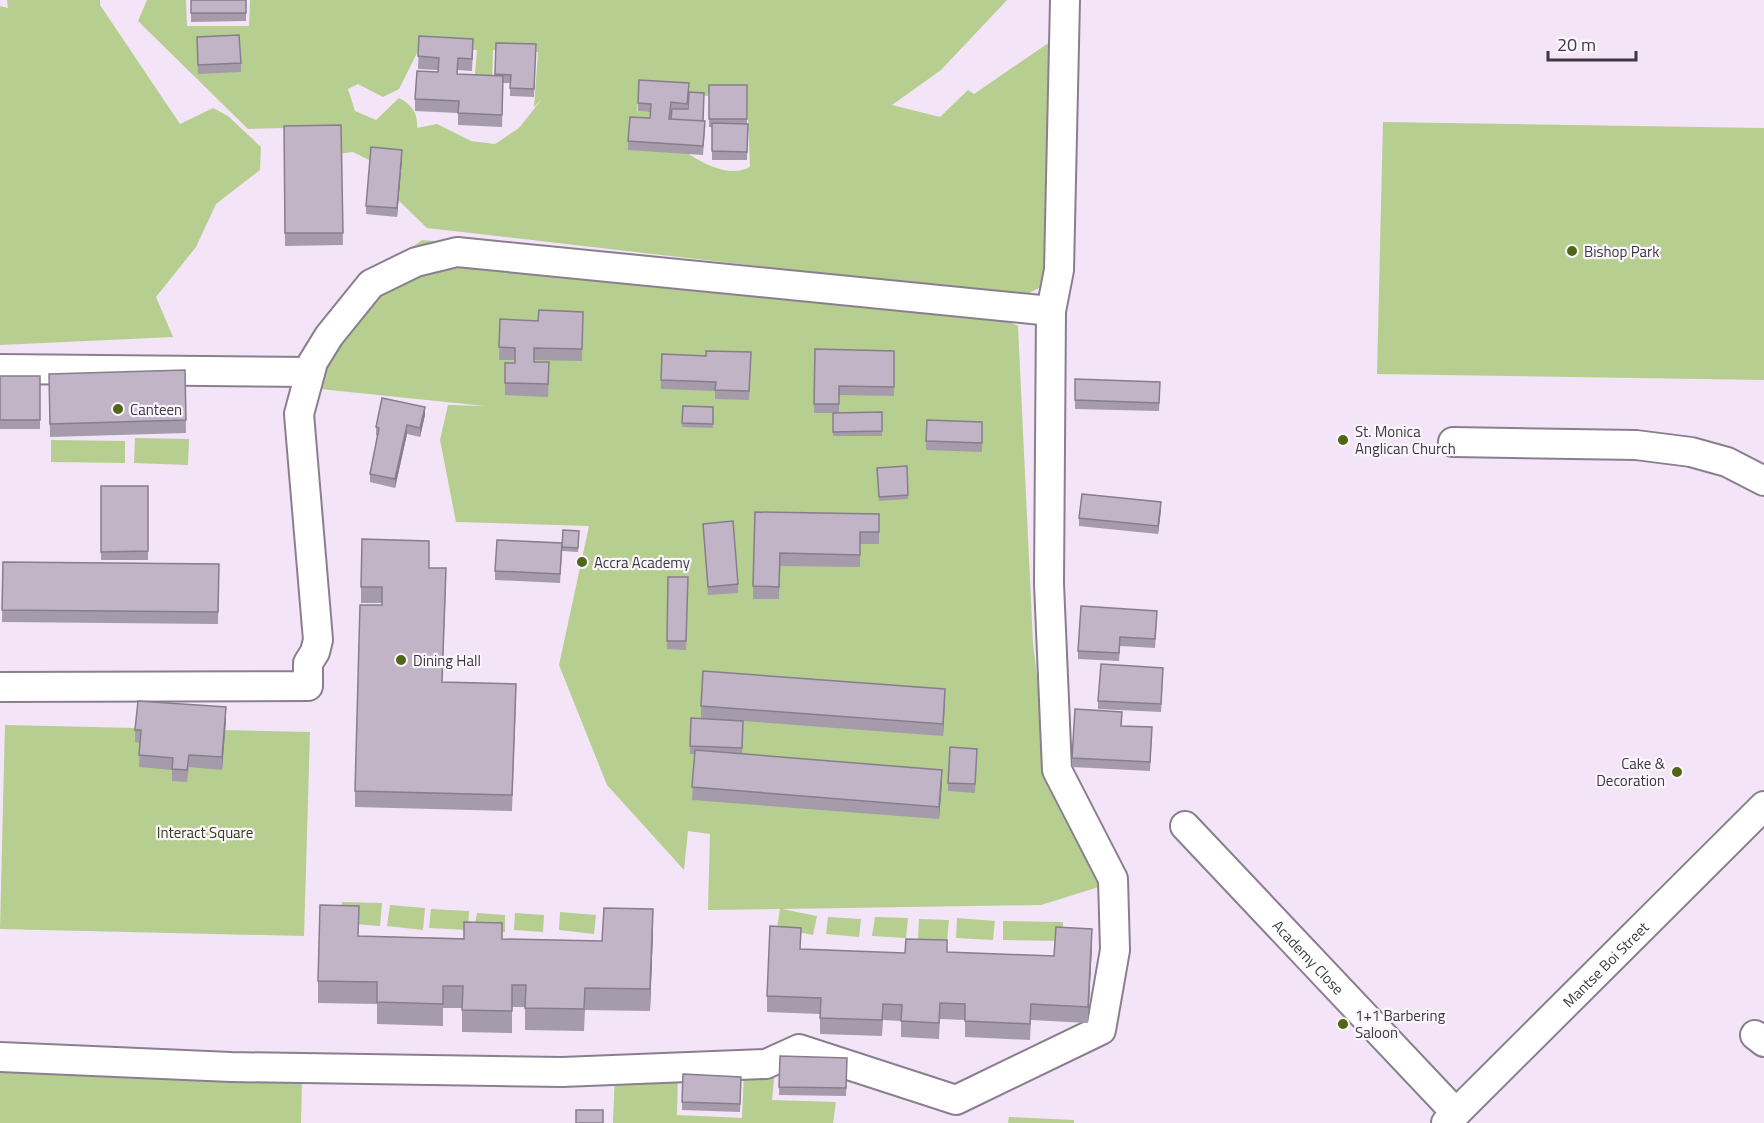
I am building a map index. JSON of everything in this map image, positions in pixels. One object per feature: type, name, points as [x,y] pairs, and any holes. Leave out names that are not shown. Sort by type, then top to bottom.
[{"type":"street","points":[[0,1057],[231,1067],[562,1072],[766,1064],[799,1049],[956,1100],[1101,1030],[1115,950],[1113,879],[1057,770],[1049,584],[1051,311],[1059,270],[1065,0]]},
{"type":"street","points":[[0,687],[308,686],[308,663],[315,652],[318,640],[299,414],[313,362],[329,336],[371,284],[416,262],[458,252],[1051,311]]},
{"type":"street","points":[[0,369],[310,372]]},
{"type":"street","points":[[1454,442],[1636,445],[1691,452],[1727,462],[1764,481]]},
{"type":"street","name":"Mantse Boi Street","points":[[1451,1118],[1764,806]]},
{"type":"street","name":"Academy Close","points":[[1185,826],[1451,1118]]},
{"type":"green space","points":[[7,0],[100,0],[100,5],[180,124],[213,108],[228,116],[261,147],[260,170],[216,204],[196,247],[156,297],[173,337],[0,345],[0,6],[8,8]]},
{"type":"green space","points":[[147,0],[186,0],[187,26],[249,26],[250,0],[1007,0],[941,70],[892,105],[940,117],[968,90],[974,94],[1066,31],[1052,277],[1039,288],[1019,298],[918,283],[1018,326],[1033,643],[1045,744],[1102,886],[1041,905],[782,909],[817,916],[813,935],[777,928],[780,909],[708,910],[710,834],[688,831],[684,870],[607,785],[559,665],[589,526],[456,522],[440,440],[448,405],[485,406],[320,389],[300,380],[363,283],[422,240],[809,272],[427,228],[390,192],[387,169],[353,152],[330,155],[287,128],[248,129],[138,21]],"holes":[[[419,49],[477,50],[475,74],[460,74],[459,84],[492,86],[493,50],[538,52],[534,107],[542,99],[519,128],[495,144],[471,141],[437,124],[417,128],[413,110],[399,98],[376,120],[355,111],[348,89],[358,84],[383,97],[399,89]],[[639,88],[690,91],[690,95],[708,96],[709,92],[747,93],[750,167],[738,171],[711,166],[671,142],[649,126],[650,112],[637,111]]]},
{"type":"green space","name":"Bishop Park","points":[[1383,122],[1764,128],[1764,380],[1377,374]]},
{"type":"green space","points":[[135,438],[189,439],[188,465],[134,463]]},
{"type":"green space","points":[[51,440],[125,441],[125,463],[51,462]]},
{"type":"green space","name":"Interact Square","points":[[5,725],[310,732],[304,936],[0,929]]},
{"type":"green space","points":[[342,902],[382,903],[380,926],[340,923]]},
{"type":"green space","points":[[390,905],[425,908],[423,930],[387,926]]},
{"type":"green space","points":[[431,909],[469,911],[468,930],[429,928]]},
{"type":"green space","points":[[560,912],[596,915],[594,934],[559,930]]},
{"type":"green space","points":[[477,913],[505,915],[505,932],[474,930]]},
{"type":"green space","points":[[515,913],[544,915],[543,932],[514,930]]},
{"type":"green space","points":[[828,917],[861,919],[859,937],[826,934]]},
{"type":"green space","points":[[875,917],[908,918],[906,938],[872,936]]},
{"type":"green space","points":[[957,918],[995,921],[993,940],[956,938]]},
{"type":"green space","points":[[919,919],[949,920],[947,941],[918,940]]},
{"type":"green space","points":[[1003,921],[1063,922],[1063,941],[1003,940]]},
{"type":"green space","points":[[0,1065],[302,1082],[301,1123],[0,1123]]},
{"type":"green space","points":[[775,1069],[772,1100],[836,1102],[833,1123],[613,1123],[615,1073],[678,1073],[677,1115],[742,1118],[744,1070]]},
{"type":"green space","points":[[1009,1117],[1074,1120],[1074,1123],[1008,1123]]},
{"type":"building","points":[[191,0],[246,0],[246,13],[191,13]]},
{"type":"building","points":[[239,35],[241,63],[198,65],[197,37]]},
{"type":"building","points":[[419,36],[473,39],[472,59],[458,58],[457,74],[503,76],[502,115],[458,113],[459,101],[415,99],[417,71],[438,72],[439,58],[418,56]]},
{"type":"building","points":[[496,43],[536,44],[534,89],[510,88],[511,75],[495,74]]},
{"type":"building","points":[[639,80],[689,83],[687,104],[671,102],[669,119],[705,121],[703,146],[628,141],[630,117],[650,118],[651,104],[638,103]]},
{"type":"building","points":[[709,85],[747,85],[747,119],[709,119]]},
{"type":"building","points":[[689,92],[704,93],[703,121],[671,119],[672,109],[688,109]]},
{"type":"building","points":[[712,123],[748,124],[747,152],[712,151]]},
{"type":"building","points":[[341,125],[343,233],[285,233],[284,126]]},
{"type":"building","points":[[371,147],[402,150],[397,208],[366,206]]},
{"type":"building","points":[[539,310],[583,312],[582,349],[534,348],[534,362],[549,362],[548,384],[505,383],[505,363],[515,363],[515,348],[499,347],[500,319],[538,321]]},
{"type":"building","points":[[815,349],[894,351],[894,387],[839,386],[839,404],[814,404]]},
{"type":"building","points":[[706,351],[751,352],[749,391],[715,390],[716,382],[661,380],[662,354],[706,356]]},
{"type":"building","name":"Canteen","points":[[185,370],[186,420],[50,424],[49,374]]},
{"type":"building","points":[[0,376],[40,376],[40,420],[0,420]]},
{"type":"building","points":[[1075,379],[1160,382],[1159,403],[1075,400]]},
{"type":"building","points":[[382,398],[425,407],[420,428],[407,425],[395,479],[370,474]]},
{"type":"building","points":[[683,406],[713,407],[713,424],[682,423]]},
{"type":"building","points":[[882,412],[882,431],[833,432],[833,413]]},
{"type":"building","points":[[927,420],[982,422],[982,443],[926,441]]},
{"type":"building","points":[[907,466],[908,495],[879,497],[877,468]]},
{"type":"building","points":[[101,486],[148,486],[148,551],[101,552]]},
{"type":"building","points":[[1082,494],[1161,502],[1158,526],[1079,518]]},
{"type":"building","points":[[755,512],[879,514],[879,532],[860,532],[860,555],[780,553],[779,587],[753,586]]},
{"type":"building","points":[[733,521],[738,584],[708,587],[703,524]]},
{"type":"building","points":[[563,530],[579,531],[578,548],[562,547]]},
{"type":"building","name":"Dining Hall","points":[[362,539],[429,541],[429,568],[446,568],[442,682],[516,684],[512,795],[355,791],[360,605],[382,605],[382,587],[361,587]]},
{"type":"building","points":[[497,540],[562,543],[560,574],[495,571]]},
{"type":"building","points":[[3,562],[219,564],[218,612],[2,610]]},
{"type":"building","points":[[668,577],[688,577],[686,641],[667,641]]},
{"type":"building","points":[[1081,606],[1157,611],[1155,639],[1120,637],[1119,653],[1078,651]]},
{"type":"building","points":[[1101,664],[1163,668],[1161,704],[1098,701]]},
{"type":"building","points":[[703,671],[945,689],[943,724],[701,706]]},
{"type":"building","points":[[138,701],[226,707],[222,757],[189,755],[187,770],[172,769],[173,758],[139,755],[141,730],[135,730]]},
{"type":"building","points":[[1075,709],[1122,712],[1121,726],[1152,727],[1150,762],[1072,758]]},
{"type":"building","points":[[691,718],[743,721],[742,748],[690,746]]},
{"type":"building","points":[[950,747],[977,749],[975,784],[948,783]]},
{"type":"building","points":[[695,750],[942,770],[939,807],[692,787]]},
{"type":"building","points":[[320,905],[359,906],[358,936],[464,939],[464,922],[502,923],[502,939],[602,941],[604,908],[653,909],[650,989],[585,988],[584,1009],[525,1008],[526,985],[512,985],[512,1011],[462,1010],[463,986],[443,986],[443,1004],[377,1002],[377,982],[318,981]]},
{"type":"building","points":[[770,926],[801,928],[800,949],[905,953],[906,939],[947,940],[947,952],[1054,956],[1056,927],[1092,929],[1088,1007],[1031,1004],[1030,1024],[965,1021],[965,1004],[940,1003],[939,1023],[901,1021],[902,1005],[883,1004],[882,1020],[820,1018],[821,998],[767,996]]},
{"type":"building","points":[[780,1056],[847,1058],[846,1088],[779,1087]]},
{"type":"building","points":[[683,1074],[741,1077],[740,1104],[682,1102]]},
{"type":"building","points":[[576,1110],[603,1110],[603,1123],[576,1123]]},
{"type":"place","name":"Bishop Park","points":[[1572,251]]},
{"type":"place","name":"Canteen","points":[[118,409]]},
{"type":"place","name":"St. Monica Anglican Church","points":[[1343,440]]},
{"type":"place","name":"Accra Academy","points":[[582,562]]},
{"type":"place","name":"Dining Hall","points":[[401,660]]},
{"type":"place","name":"Cake & Decoration","points":[[1677,772]]},
{"type":"place","name":"1+1 Barbering Saloon","points":[[1343,1024]]}]
